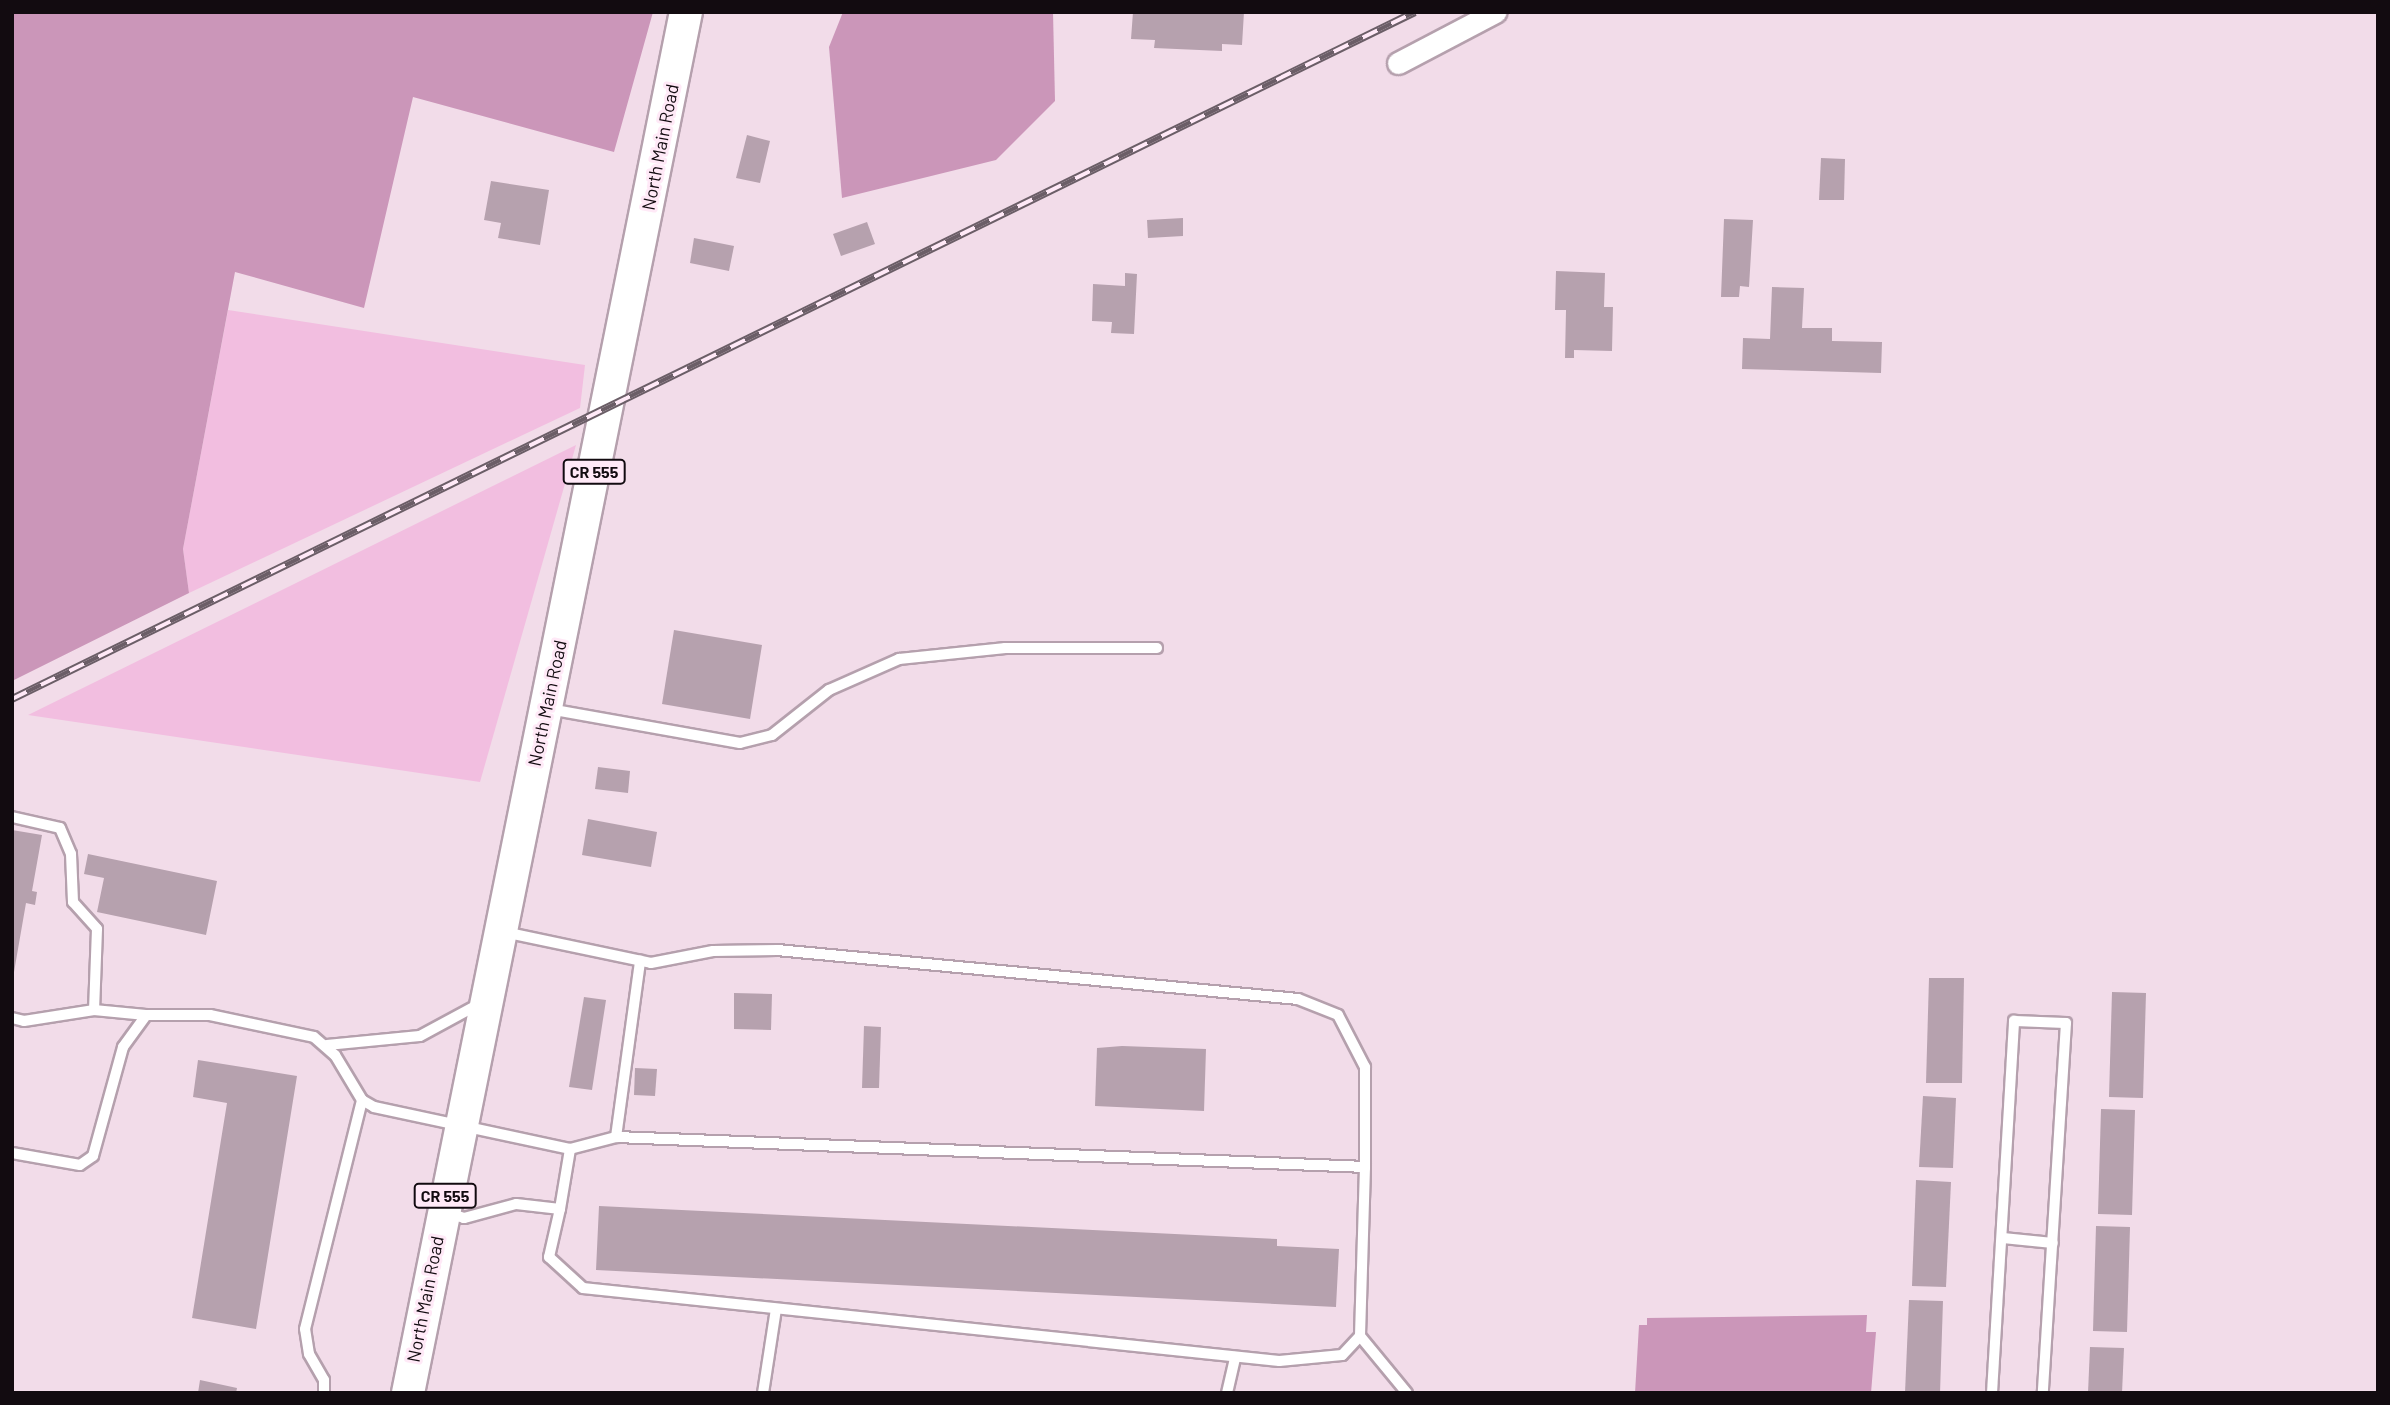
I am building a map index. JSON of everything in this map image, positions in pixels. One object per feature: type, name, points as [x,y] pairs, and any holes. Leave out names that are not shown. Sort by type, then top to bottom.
[{"type":"main road","name":"North Main Road","points":[[408,1393],[459,1122],[501,931],[687,12]]},
{"type":"street","points":[[1398,63],[1495,12]]},
{"type":"lane","points":[[546,708],[740,743],[772,735],[829,690],[899,659],[1005,648],[1157,648]]},
{"type":"lane","points":[[12,817],[60,828],[71,854],[73,902],[97,929],[94,1010]]},
{"type":"lane","points":[[501,931],[651,963],[713,951],[777,950],[1298,999],[1338,1014],[1365,1067],[1360,1336],[1407,1393]]},
{"type":"lane","points":[[616,1137],[640,961]]},
{"type":"lane","points":[[327,1045],[420,1036],[486,999]]},
{"type":"lane","points":[[12,1018],[23,1021],[94,1010],[146,1016],[210,1014],[314,1037],[327,1045],[362,1100],[390,1112],[459,1122],[570,1149],[616,1137],[1365,1167]]},
{"type":"lane","points":[[12,1153],[80,1165],[93,1157],[123,1047],[146,1016]]},
{"type":"lane","points":[[1992,1393],[2004,1238],[2014,1021],[2066,1023],[2043,1393]]},
{"type":"lane","points":[[324,1393],[324,1380],[309,1354],[305,1329],[362,1100]]},
{"type":"lane","points":[[570,1149],[549,1257],[583,1288],[1279,1361],[1342,1355],[1360,1336]]},
{"type":"lane","points":[[442,1210],[464,1218],[516,1204],[560,1209]]},
{"type":"lane","points":[[2004,1238],[2053,1243]]},
{"type":"lane","points":[[763,1393],[776,1309]]},
{"type":"lane","points":[[1227,1393],[1235,1357]]},
{"type":"shaded area","points":[[12,12],[653,12],[614,152],[413,97],[364,308],[235,272],[183,549],[189,593],[12,681]]},
{"type":"shaded area","points":[[843,12],[1053,12],[1055,101],[996,160],[842,198],[829,47]]},
{"type":"shaded area","points":[[228,310],[585,365],[580,408],[189,593],[183,549]]},
{"type":"shaded area","points":[[576,445],[480,782],[28,715]]},
{"type":"shaded area","points":[[1867,1315],[1866,1332],[1876,1332],[1871,1393],[1635,1393],[1639,1325],[1647,1325],[1647,1318]]},
{"type":"building","points":[[1133,12],[1244,12],[1242,45],[1222,44],[1222,51],[1154,48],[1155,40],[1131,39]]},
{"type":"building","points":[[747,135],[770,141],[760,183],[736,178]]},
{"type":"building","points":[[1821,158],[1845,159],[1844,200],[1819,200]]},
{"type":"building","points":[[491,181],[549,190],[540,245],[498,238],[501,223],[484,220]]},
{"type":"building","points":[[1183,218],[1183,236],[1148,238],[1147,220]]},
{"type":"building","points":[[1724,219],[1753,220],[1749,287],[1740,286],[1739,297],[1721,297]]},
{"type":"building","points":[[867,222],[875,244],[841,256],[833,234]]},
{"type":"building","points":[[694,238],[734,246],[729,271],[690,263]]},
{"type":"building","points":[[1556,271],[1605,273],[1604,307],[1613,307],[1612,351],[1574,350],[1574,358],[1565,358],[1566,310],[1555,310]]},
{"type":"building","points":[[1125,273],[1137,274],[1134,334],[1111,333],[1112,322],[1092,321],[1093,284],[1125,286]]},
{"type":"building","points":[[1772,287],[1804,288],[1802,328],[1832,328],[1832,341],[1882,342],[1881,373],[1742,369],[1743,338],[1770,339]]},
{"type":"building","points":[[674,630],[762,645],[750,719],[662,704]]},
{"type":"building","points":[[598,767],[630,771],[628,793],[595,789]]},
{"type":"building","points":[[588,819],[657,832],[651,867],[582,855]]},
{"type":"building","points":[[12,830],[42,835],[32,891],[37,892],[35,905],[26,903],[14,972]]},
{"type":"building","points":[[88,854],[217,881],[206,935],[97,912],[104,878],[84,874]]},
{"type":"building","points":[[1929,978],[1964,978],[1962,1083],[1926,1083]]},
{"type":"building","points":[[2112,992],[2146,993],[2143,1098],[2109,1097]]},
{"type":"building","points":[[734,993],[772,994],[771,1030],[734,1029]]},
{"type":"building","points":[[584,997],[606,1000],[592,1090],[569,1087]]},
{"type":"building","points":[[864,1026],[881,1027],[879,1088],[862,1088]]},
{"type":"building","points":[[1122,1046],[1206,1049],[1204,1111],[1095,1106],[1097,1048]]},
{"type":"building","points":[[198,1060],[297,1076],[256,1329],[192,1318],[227,1103],[193,1097]]},
{"type":"building","points":[[635,1068],[657,1069],[655,1096],[634,1095]]},
{"type":"building","points":[[1923,1096],[1956,1098],[1953,1168],[1919,1167]]},
{"type":"building","points":[[2101,1109],[2135,1110],[2132,1215],[2098,1214]]},
{"type":"building","points":[[1916,1180],[1951,1182],[1946,1287],[1912,1286]]},
{"type":"building","points":[[599,1206],[1277,1239],[1277,1246],[1339,1249],[1336,1307],[596,1270]]},
{"type":"building","points":[[2096,1226],[2130,1227],[2127,1332],[2093,1331]]},
{"type":"building","points":[[1909,1300],[1943,1301],[1940,1393],[1905,1393]]},
{"type":"building","points":[[2090,1347],[2124,1348],[2122,1393],[2088,1393]]},
{"type":"building","points":[[200,1380],[237,1388],[236,1393],[198,1393]]},
{"type":"railway","points":[[12,699],[1415,12]]}]
